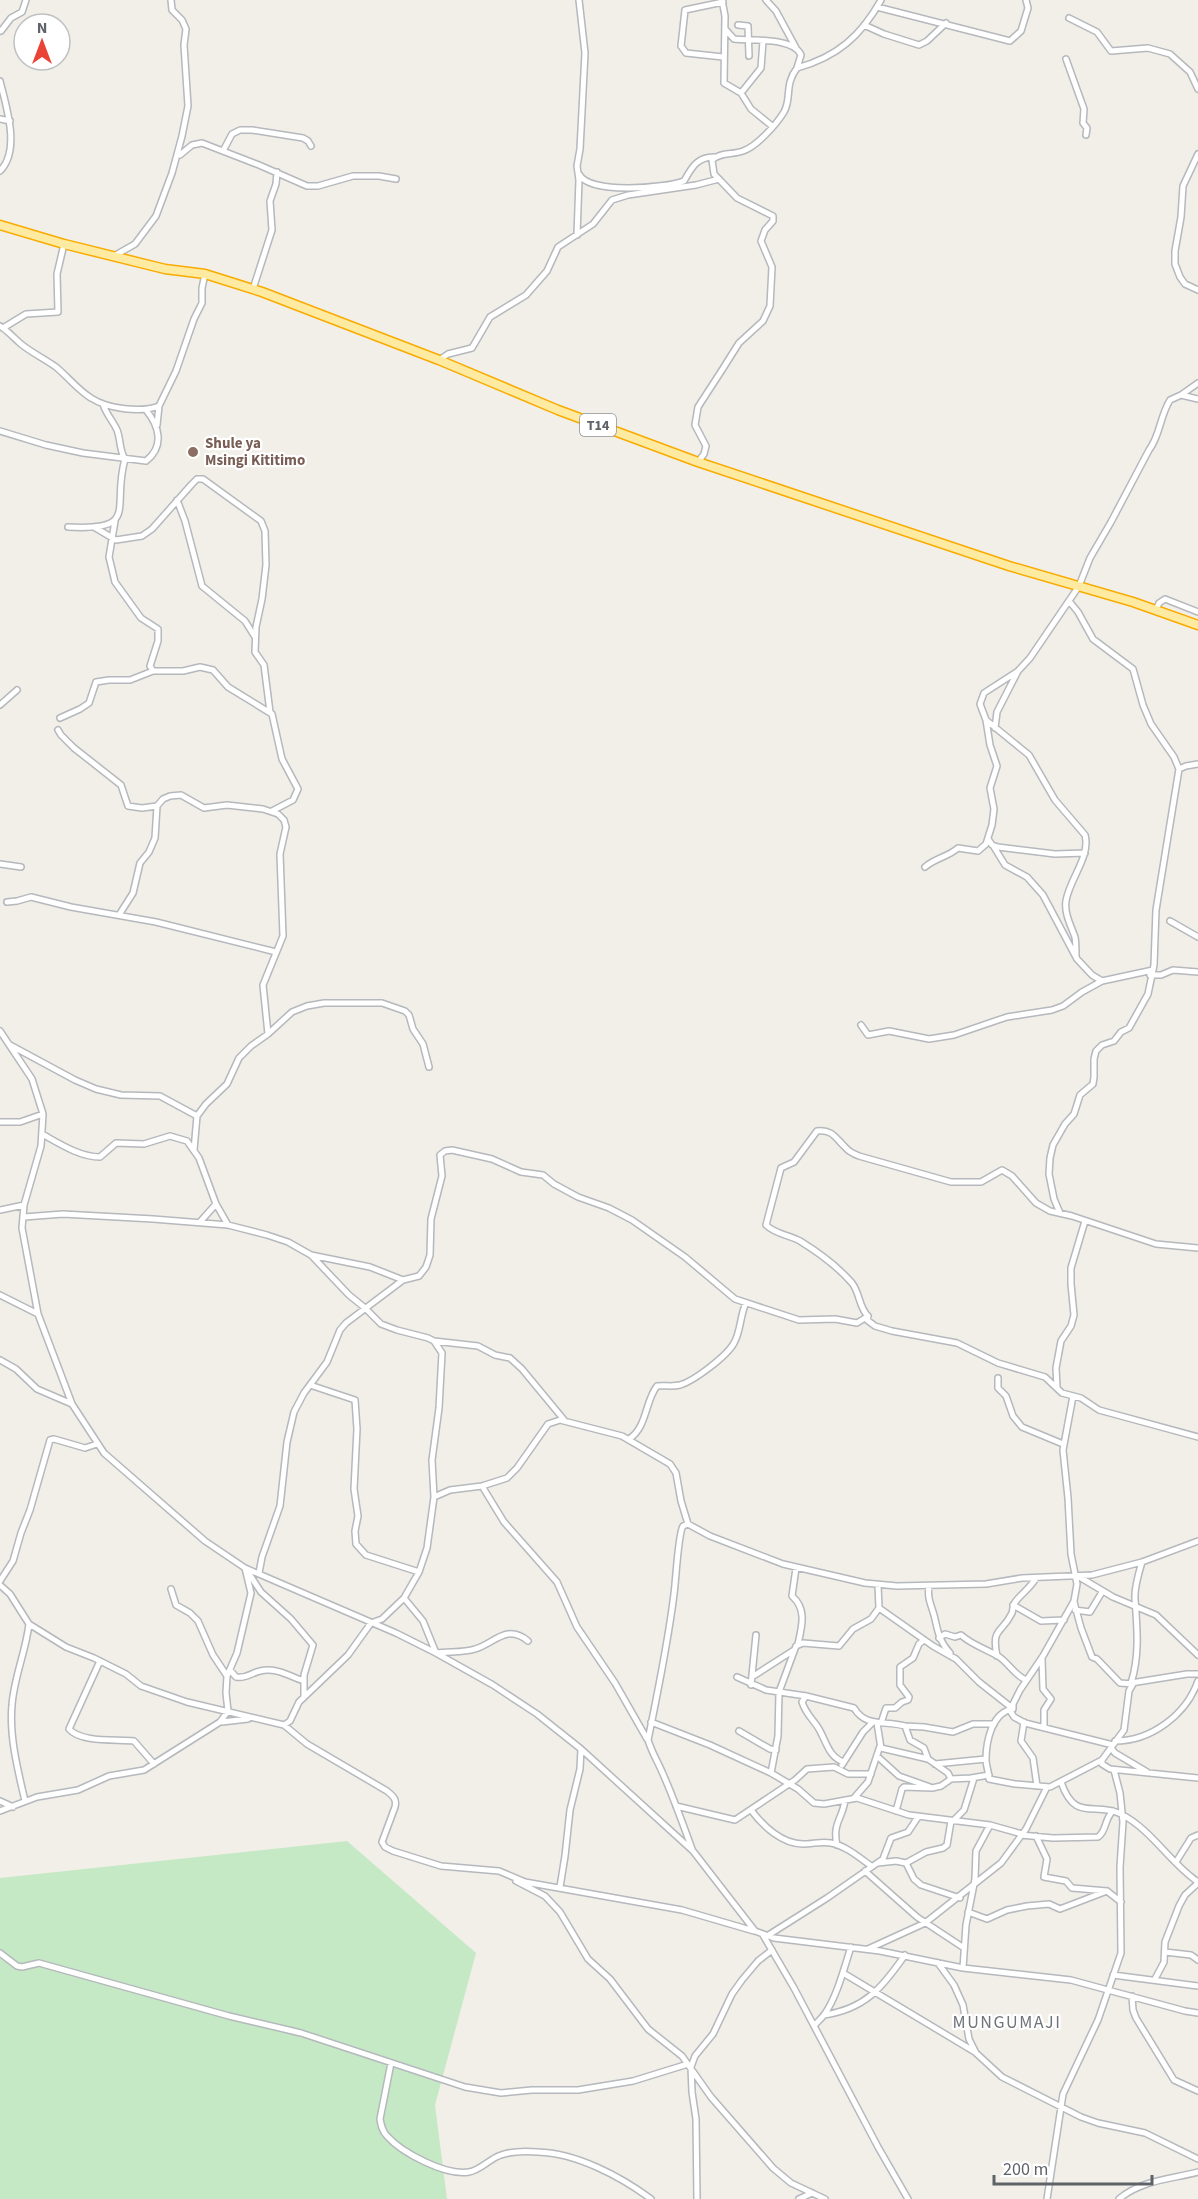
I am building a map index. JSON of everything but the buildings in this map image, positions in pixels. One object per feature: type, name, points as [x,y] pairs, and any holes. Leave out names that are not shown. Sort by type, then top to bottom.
[{"type":"highway","name":"T14","points":[[0,225],[64,244],[165,269],[205,274],[253,289],[439,360],[558,410],[698,462],[1035,574],[1198,625]]},
{"type":"street","points":[[0,32],[11,18],[22,12],[26,0]]},
{"type":"street","points":[[114,256],[135,244],[150,225],[163,200],[177,158],[188,106],[184,45],[186,28],[172,10],[171,0]]},
{"type":"street","points":[[577,235],[579,174],[577,165],[580,149],[585,53],[579,0]]},
{"type":"street","points":[[579,174],[590,184],[616,188],[673,183],[684,180],[692,166],[699,160],[748,148],[758,142],[785,110],[789,82],[797,68],[801,54],[776,11],[766,0]]},
{"type":"street","points":[[797,68],[822,61],[841,49],[864,25],[881,0]]},
{"type":"street","points":[[877,7],[1010,40],[1021,31],[1027,12],[1026,0]]},
{"type":"street","points":[[723,57],[686,53],[681,46],[685,10],[723,1],[724,83],[741,93],[752,109],[772,126]]},
{"type":"street","points":[[1069,18],[1097,32],[1111,51],[1148,48],[1170,54],[1190,72],[1198,89]]},
{"type":"street","points":[[864,25],[919,45],[927,41],[946,23]]},
{"type":"street","points":[[738,24],[747,25],[750,40],[749,56]]},
{"type":"street","points":[[725,29],[734,39]]},
{"type":"street","points":[[724,40],[778,42],[796,48]]},
{"type":"street","points":[[741,93],[761,67],[763,41]]},
{"type":"street","points":[[1066,59],[1084,109],[1083,123],[1087,128],[1086,135]]},
{"type":"street","points":[[0,81],[10,121],[8,155],[0,171]]},
{"type":"street","points":[[0,119],[10,121]]},
{"type":"street","points":[[223,151],[232,134],[245,129],[303,138],[311,146]]},
{"type":"street","points":[[177,158],[186,148],[197,143],[277,172],[307,186],[318,186],[353,176],[379,176],[396,179]]},
{"type":"street","points":[[1198,154],[1183,186],[1175,252],[1175,264],[1180,277],[1185,284],[1198,290]]},
{"type":"street","points":[[698,462],[706,446],[694,425],[698,407],[739,343],[763,321],[771,299],[772,267],[761,241],[765,230],[773,221],[773,216],[737,198],[718,179],[712,171],[711,163],[714,157]]},
{"type":"street","points":[[253,289],[272,230],[270,201],[276,184],[277,172]]},
{"type":"street","points":[[439,360],[448,354],[472,348],[490,317],[526,295],[548,271],[558,247],[584,232],[612,200],[718,179]]},
{"type":"street","points":[[64,244],[57,274],[58,312],[26,314],[2,327],[24,346],[59,370],[88,396],[103,404],[146,410],[159,406]]},
{"type":"street","points":[[0,430],[46,445],[83,453],[141,462],[150,459],[157,449],[159,406],[176,371],[202,303],[205,274]]},
{"type":"street","points":[[995,728],[997,712],[1018,671],[1030,658],[1079,586],[1090,558],[1156,441],[1167,404],[1198,383]]},
{"type":"street","points":[[1181,395],[1198,399]]},
{"type":"street","points":[[103,404],[118,432],[121,453],[125,459],[121,473],[120,513],[115,521],[109,557],[115,582],[141,618],[158,629],[158,641],[150,666],[153,671]]},
{"type":"street","points":[[146,410],[157,426]]},
{"type":"street","points":[[94,527],[111,538],[142,536],[197,479],[203,478],[261,521],[265,531],[266,565],[255,637],[255,652],[264,665],[270,712],[282,759],[298,789],[293,800],[272,811]]},
{"type":"street","points":[[177,500],[185,521],[202,586],[245,621],[255,637]]},
{"type":"street","points":[[68,527],[94,527],[115,521]]},
{"type":"street","points":[[1156,610],[1159,603],[1165,599],[1198,612]]},
{"type":"street","points":[[1060,1212],[1054,1198],[1049,1174],[1053,1145],[1065,1124],[1074,1114],[1080,1095],[1093,1084],[1094,1054],[1100,1046],[1114,1041],[1120,1032],[1132,1024],[1147,997],[1156,910],[1179,769],[1174,757],[1151,724],[1133,669],[1093,639],[1069,601]]},
{"type":"street","points":[[60,718],[89,703],[96,682],[130,680],[153,671],[170,672],[206,667],[218,674],[228,687],[270,712]]},
{"type":"street","points":[[925,867],[948,856],[958,848],[982,850],[988,839],[994,815],[990,788],[997,766],[990,745],[986,720],[980,706],[982,697],[999,682],[1018,671]]},
{"type":"street","points":[[0,705],[17,690]]},
{"type":"street","points":[[986,720],[1029,755],[1055,800],[1085,835],[1087,842],[1085,853],[1075,872],[1065,902],[1075,938],[1076,956]]},
{"type":"street","points":[[58,730],[74,748],[121,785],[128,806],[142,808],[157,806]]},
{"type":"street","points":[[1179,769],[1198,764]]},
{"type":"street","points":[[119,915],[133,893],[138,867],[155,838],[157,806],[163,799],[181,795],[204,808],[227,805],[272,811],[282,817],[286,827],[280,854],[283,936],[263,985],[268,1034]]},
{"type":"street","points":[[988,839],[1005,865],[1027,877],[1046,899],[1076,956],[1092,975],[1102,981]]},
{"type":"street","points":[[994,847],[1055,854],[1085,853]]},
{"type":"street","points":[[0,864],[21,867]]},
{"type":"street","points":[[7,902],[31,897],[223,937],[276,952]]},
{"type":"street","points":[[1170,921],[1198,937]]},
{"type":"street","points":[[861,1025],[868,1035],[889,1031],[934,1039],[1007,1017],[1052,1010],[1063,1006],[1102,981],[1151,973],[1161,975],[1177,970],[1198,972]]},
{"type":"street","points":[[194,1150],[197,1116],[227,1084],[239,1058],[292,1012],[307,1006],[382,1003],[400,1009],[407,1013],[413,1029],[423,1044],[429,1067]]},
{"type":"street","points":[[0,1031],[32,1079],[43,1114],[42,1134],[24,1205],[22,1228],[38,1314],[72,1404],[97,1444],[205,1541],[245,1568],[436,1653],[513,1698],[581,1749],[693,1851],[755,1931]]},
{"type":"street","points":[[9,1044],[96,1089],[121,1095],[160,1096],[197,1116]]},
{"type":"street","points":[[0,1122],[20,1122],[43,1114]]},
{"type":"street","points":[[1198,1248],[1155,1244],[1060,1212],[1050,1211],[1040,1207],[1012,1176],[1002,1170],[981,1182],[945,1181],[859,1156],[846,1149],[830,1131],[818,1131],[794,1162],[783,1166],[779,1172],[766,1225],[780,1234],[800,1241],[839,1271],[856,1288],[864,1312],[868,1316],[867,1320],[874,1326],[957,1343],[998,1363],[1045,1377],[1062,1393],[1081,1398],[1099,1410],[1198,1437]]},
{"type":"street","points":[[42,1134],[61,1145],[93,1157],[100,1157],[116,1143],[144,1144],[170,1136],[182,1138],[194,1150],[216,1204],[228,1225]]},
{"type":"street","points":[[259,1573],[262,1557],[280,1506],[287,1442],[294,1412],[327,1362],[342,1327],[403,1280],[419,1276],[429,1262],[431,1219],[442,1176],[440,1155],[445,1151],[452,1150],[492,1159],[521,1172],[541,1174],[578,1197],[624,1215],[685,1257],[729,1294],[746,1303],[799,1320],[835,1319],[856,1323],[868,1316]]},
{"type":"street","points":[[199,1223],[216,1204]]},
{"type":"street","points":[[0,1210],[24,1205]]},
{"type":"street","points":[[24,1217],[73,1215],[228,1225],[288,1242],[311,1255],[349,1295],[385,1326],[422,1335],[434,1341],[478,1346],[495,1355],[510,1358],[522,1369],[565,1421]]},
{"type":"street","points":[[1057,1387],[1056,1368],[1061,1341],[1071,1326],[1074,1315],[1071,1268],[1085,1221]]},
{"type":"street","points":[[311,1255],[370,1267],[403,1280]]},
{"type":"street","points":[[0,1295],[38,1314]]},
{"type":"street","points":[[629,1439],[638,1430],[657,1386],[677,1386],[689,1381],[721,1358],[731,1347],[736,1339],[741,1313],[746,1303]]},
{"type":"street","points":[[284,1725],[288,1724],[296,1705],[348,1655],[371,1623],[382,1618],[404,1598],[419,1572],[427,1548],[434,1497],[431,1477],[432,1453],[443,1359],[434,1341]]},
{"type":"street","points":[[0,1360],[16,1369],[37,1389],[72,1404]]},
{"type":"street","points":[[998,1378],[998,1388],[1006,1396],[1016,1421],[1028,1431],[1042,1434],[1063,1444]]},
{"type":"street","points":[[310,1385],[355,1400],[357,1430],[354,1489],[358,1516],[355,1532],[356,1544],[366,1555],[419,1572]]},
{"type":"street","points":[[1073,1396],[1063,1444],[1071,1554],[1076,1575],[1074,1601],[1075,1610],[1092,1656],[1120,1683],[1132,1684],[1198,1674]]},
{"type":"street","points":[[434,1497],[450,1490],[482,1486],[507,1478],[517,1468],[548,1424],[557,1420],[629,1439],[674,1468],[688,1524]]},
{"type":"street","points":[[97,1444],[85,1448],[54,1439],[50,1440],[13,1561],[0,1583],[10,1594],[29,1624],[66,1647],[100,1660],[126,1674],[146,1688],[187,1702],[284,1725],[307,1744],[394,1797],[395,1807],[382,1842],[386,1848],[441,1866],[488,1870],[525,1882],[682,1910],[764,1935],[905,1955],[963,1968],[1062,1979],[1198,2013]]},
{"type":"street","points":[[482,1486],[504,1522],[558,1582],[577,1627],[615,1683],[648,1740],[693,1851]]},
{"type":"street","points":[[688,1524],[766,1559],[796,1568],[878,1585],[986,1584],[1092,1575],[1142,1562],[1198,1541]]},
{"type":"street","points":[[648,1740],[668,1639],[681,1528],[688,1524]]},
{"type":"street","points":[[1074,1601],[1011,1709],[997,1717],[986,1759],[989,1779],[1047,1787],[1102,1760],[1113,1745],[1125,1725],[1132,1684],[1136,1658],[1137,1607],[1134,1598],[1142,1562]]},
{"type":"street","points":[[1,1811],[25,1801],[78,1790],[108,1776],[141,1771],[220,1722],[228,1711],[227,1676],[237,1653],[251,1593],[245,1568]]},
{"type":"street","points":[[245,1568],[261,1592],[291,1619],[313,1645],[304,1681],[304,1696]]},
{"type":"street","points":[[771,1773],[779,1725],[779,1692],[803,1625],[801,1604],[792,1593],[796,1568]]},
{"type":"street","points":[[1076,1575],[1102,1592],[1155,1615],[1198,1654]]},
{"type":"street","points":[[997,1656],[994,1638],[1011,1615],[1013,1605],[1029,1590],[1036,1578]]},
{"type":"street","points":[[798,1644],[838,1646],[853,1629],[871,1618],[879,1608],[878,1585]]},
{"type":"street","points":[[929,1586],[928,1603],[935,1617],[939,1638],[948,1652],[1011,1709],[1014,1717],[1024,1722],[1113,1745],[1141,1738],[1167,1723],[1191,1699],[1198,1682]]},
{"type":"street","points":[[171,1589],[177,1605],[190,1612],[198,1621],[213,1655],[227,1676]]},
{"type":"street","points":[[1075,1610],[1090,1612],[1102,1592]]},
{"type":"street","points":[[404,1598],[423,1621],[436,1653]]},
{"type":"street","points":[[1013,1605],[1041,1621],[1064,1620]]},
{"type":"street","points":[[879,1608],[924,1640],[956,1659]]},
{"type":"street","points":[[25,1801],[14,1744],[11,1706],[29,1624]]},
{"type":"street","points":[[939,1638],[947,1634],[955,1637],[960,1635],[977,1647],[997,1656],[1026,1680]]},
{"type":"street","points":[[436,1653],[475,1649],[502,1635],[521,1636],[528,1641]]},
{"type":"street","points":[[752,1685],[756,1635]]},
{"type":"street","points":[[839,1768],[863,1732],[877,1723],[886,1708],[895,1708],[908,1700],[909,1696],[900,1685],[900,1667],[913,1658],[919,1644],[924,1640]]},
{"type":"street","points":[[752,1677],[794,1650]]},
{"type":"street","points":[[1042,1659],[1043,1689],[1051,1699],[1044,1710],[1044,1727]]},
{"type":"street","points":[[100,1660],[69,1729],[72,1733],[101,1740],[134,1741],[154,1764]]},
{"type":"street","points":[[230,1670],[236,1677],[242,1678],[262,1670],[274,1670],[304,1681]]},
{"type":"street","points":[[737,1677],[752,1685],[854,1708],[858,1715],[877,1723],[952,1732],[973,1724],[994,1724]]},
{"type":"street","points":[[806,1696],[802,1702],[806,1712],[820,1731],[827,1747],[836,1758],[843,1762]]},
{"type":"street","points":[[220,1722],[256,1719]]},
{"type":"street","points":[[651,1722],[710,1745],[771,1773],[798,1789],[814,1803],[824,1804],[854,1798],[918,1817],[990,1825],[1036,1836],[1098,1837],[1103,1833],[1106,1821],[1113,1811]]},
{"type":"street","points":[[1024,1722],[1021,1741],[1033,1758],[1037,1786]]},
{"type":"street","points":[[854,1798],[866,1785],[877,1756],[880,1746],[877,1723]]},
{"type":"street","points":[[905,1726],[909,1738],[925,1749],[928,1759]]},
{"type":"street","points":[[739,1731],[770,1749],[776,1750]]},
{"type":"street","points":[[1113,1745],[1115,1753],[1148,1773]]},
{"type":"street","points":[[880,1746],[928,1759],[948,1773],[951,1779]]},
{"type":"street","points":[[560,1887],[566,1856],[570,1810],[580,1769],[581,1749]]},
{"type":"street","points":[[877,1756],[899,1776],[932,1788]]},
{"type":"street","points":[[935,1764],[986,1759]]},
{"type":"street","points":[[1102,1760],[1102,1764],[1114,1770],[1197,1778],[1198,1785]]},
{"type":"street","points":[[676,1806],[730,1820],[739,1819],[810,1768],[839,1768],[848,1774],[871,1774]]},
{"type":"street","points":[[1047,2199],[1063,2094],[1098,2020],[1121,1953],[1122,1815],[1120,1793],[1114,1770]]},
{"type":"street","points":[[896,1811],[903,1788],[932,1788],[941,1786],[951,1779],[989,1775]]},
{"type":"street","points":[[751,1810],[765,1826],[789,1842],[805,1844],[825,1842],[837,1845],[873,1865],[896,1861],[906,1863],[926,1852],[947,1845],[952,1821],[964,1810],[974,1778]]},
{"type":"street","points":[[1061,1782],[1074,1804],[1082,1809],[1113,1811],[1146,1832],[1198,1883],[1179,1906],[1168,1934],[1164,1962],[1155,1979]]},
{"type":"street","points":[[866,1949],[925,1923],[960,1898],[1001,1863],[1022,1834],[1047,1787]]},
{"type":"street","points":[[837,1845],[836,1824],[844,1811],[845,1800]]},
{"type":"street","points":[[0,1801],[13,1807]]},
{"type":"street","points":[[764,1935],[827,1898],[885,1857],[891,1838],[908,1833],[918,1817]]},
{"type":"street","points":[[963,1968],[977,1848],[990,1825]]},
{"type":"street","points":[[1176,1862],[1191,1838],[1198,1835]]},
{"type":"street","points":[[1036,1836],[1047,1859],[1044,1877],[1066,1881],[1072,1888],[1107,1892],[1121,1902]]},
{"type":"street","points":[[906,1863],[916,1882],[935,1891],[960,1898]]},
{"type":"street","points":[[865,1870],[897,1901],[925,1923],[964,1948]]},
{"type":"street","points":[[505,1874],[549,1900],[560,1912],[580,1943],[583,1952],[613,1983],[640,2020],[690,2066],[711,2097],[773,2168],[791,2183],[825,2199]]},
{"type":"street","points":[[968,1912],[987,1919],[1012,1909],[1049,1904],[1060,1909],[1107,1892]]},
{"type":"street","points":[[764,1935],[908,2199]]},
{"type":"street","points":[[813,2026],[824,2015],[843,1972],[850,1947]]},
{"type":"street","points":[[697,2199],[696,2119],[690,2066],[713,2034],[737,1987],[749,1970],[772,1950]]},
{"type":"street","points":[[1165,1952],[1191,1955],[1198,1960]]},
{"type":"street","points":[[0,1953],[17,1966],[39,1964],[229,2016],[301,2033],[465,2087],[501,2093],[578,2090],[633,2081],[690,2066]]},
{"type":"street","points":[[824,2015],[849,2010],[875,1993],[905,1955]]},
{"type":"street","points":[[938,1963],[954,1985],[963,2005],[969,2039],[976,2053]]},
{"type":"street","points":[[843,1972],[976,2053],[1002,2077],[1092,2121],[1145,2133],[1198,2158]]},
{"type":"street","points":[[1113,1975],[1198,1986]]},
{"type":"street","points":[[1132,1996],[1132,2010],[1174,2080],[1198,2091]]},
{"type":"street","points":[[391,2063],[380,2119],[382,2128],[391,2139],[411,2154],[441,2168],[466,2172],[475,2170],[500,2155],[539,2152],[557,2155],[592,2165],[618,2177],[651,2199]]},
{"type":"street","points":[[1119,2199],[1126,2193],[1164,2178],[1180,2178],[1198,2172]]},
{"type":"street","points":[[799,2199],[812,2193]]},
{"type":"street","points":[[1126,2193],[1133,2199]]},
{"type":"green space","points":[[347,1841],[476,1953],[435,2105],[447,2199],[0,2199],[0,1878]]},
{"type":"place","name":"Shule ya Msingi Kititimo","points":[[193,452]]},
{"type":"district","name":"MUNGUMAJI","points":[[1007,2022]]}]
